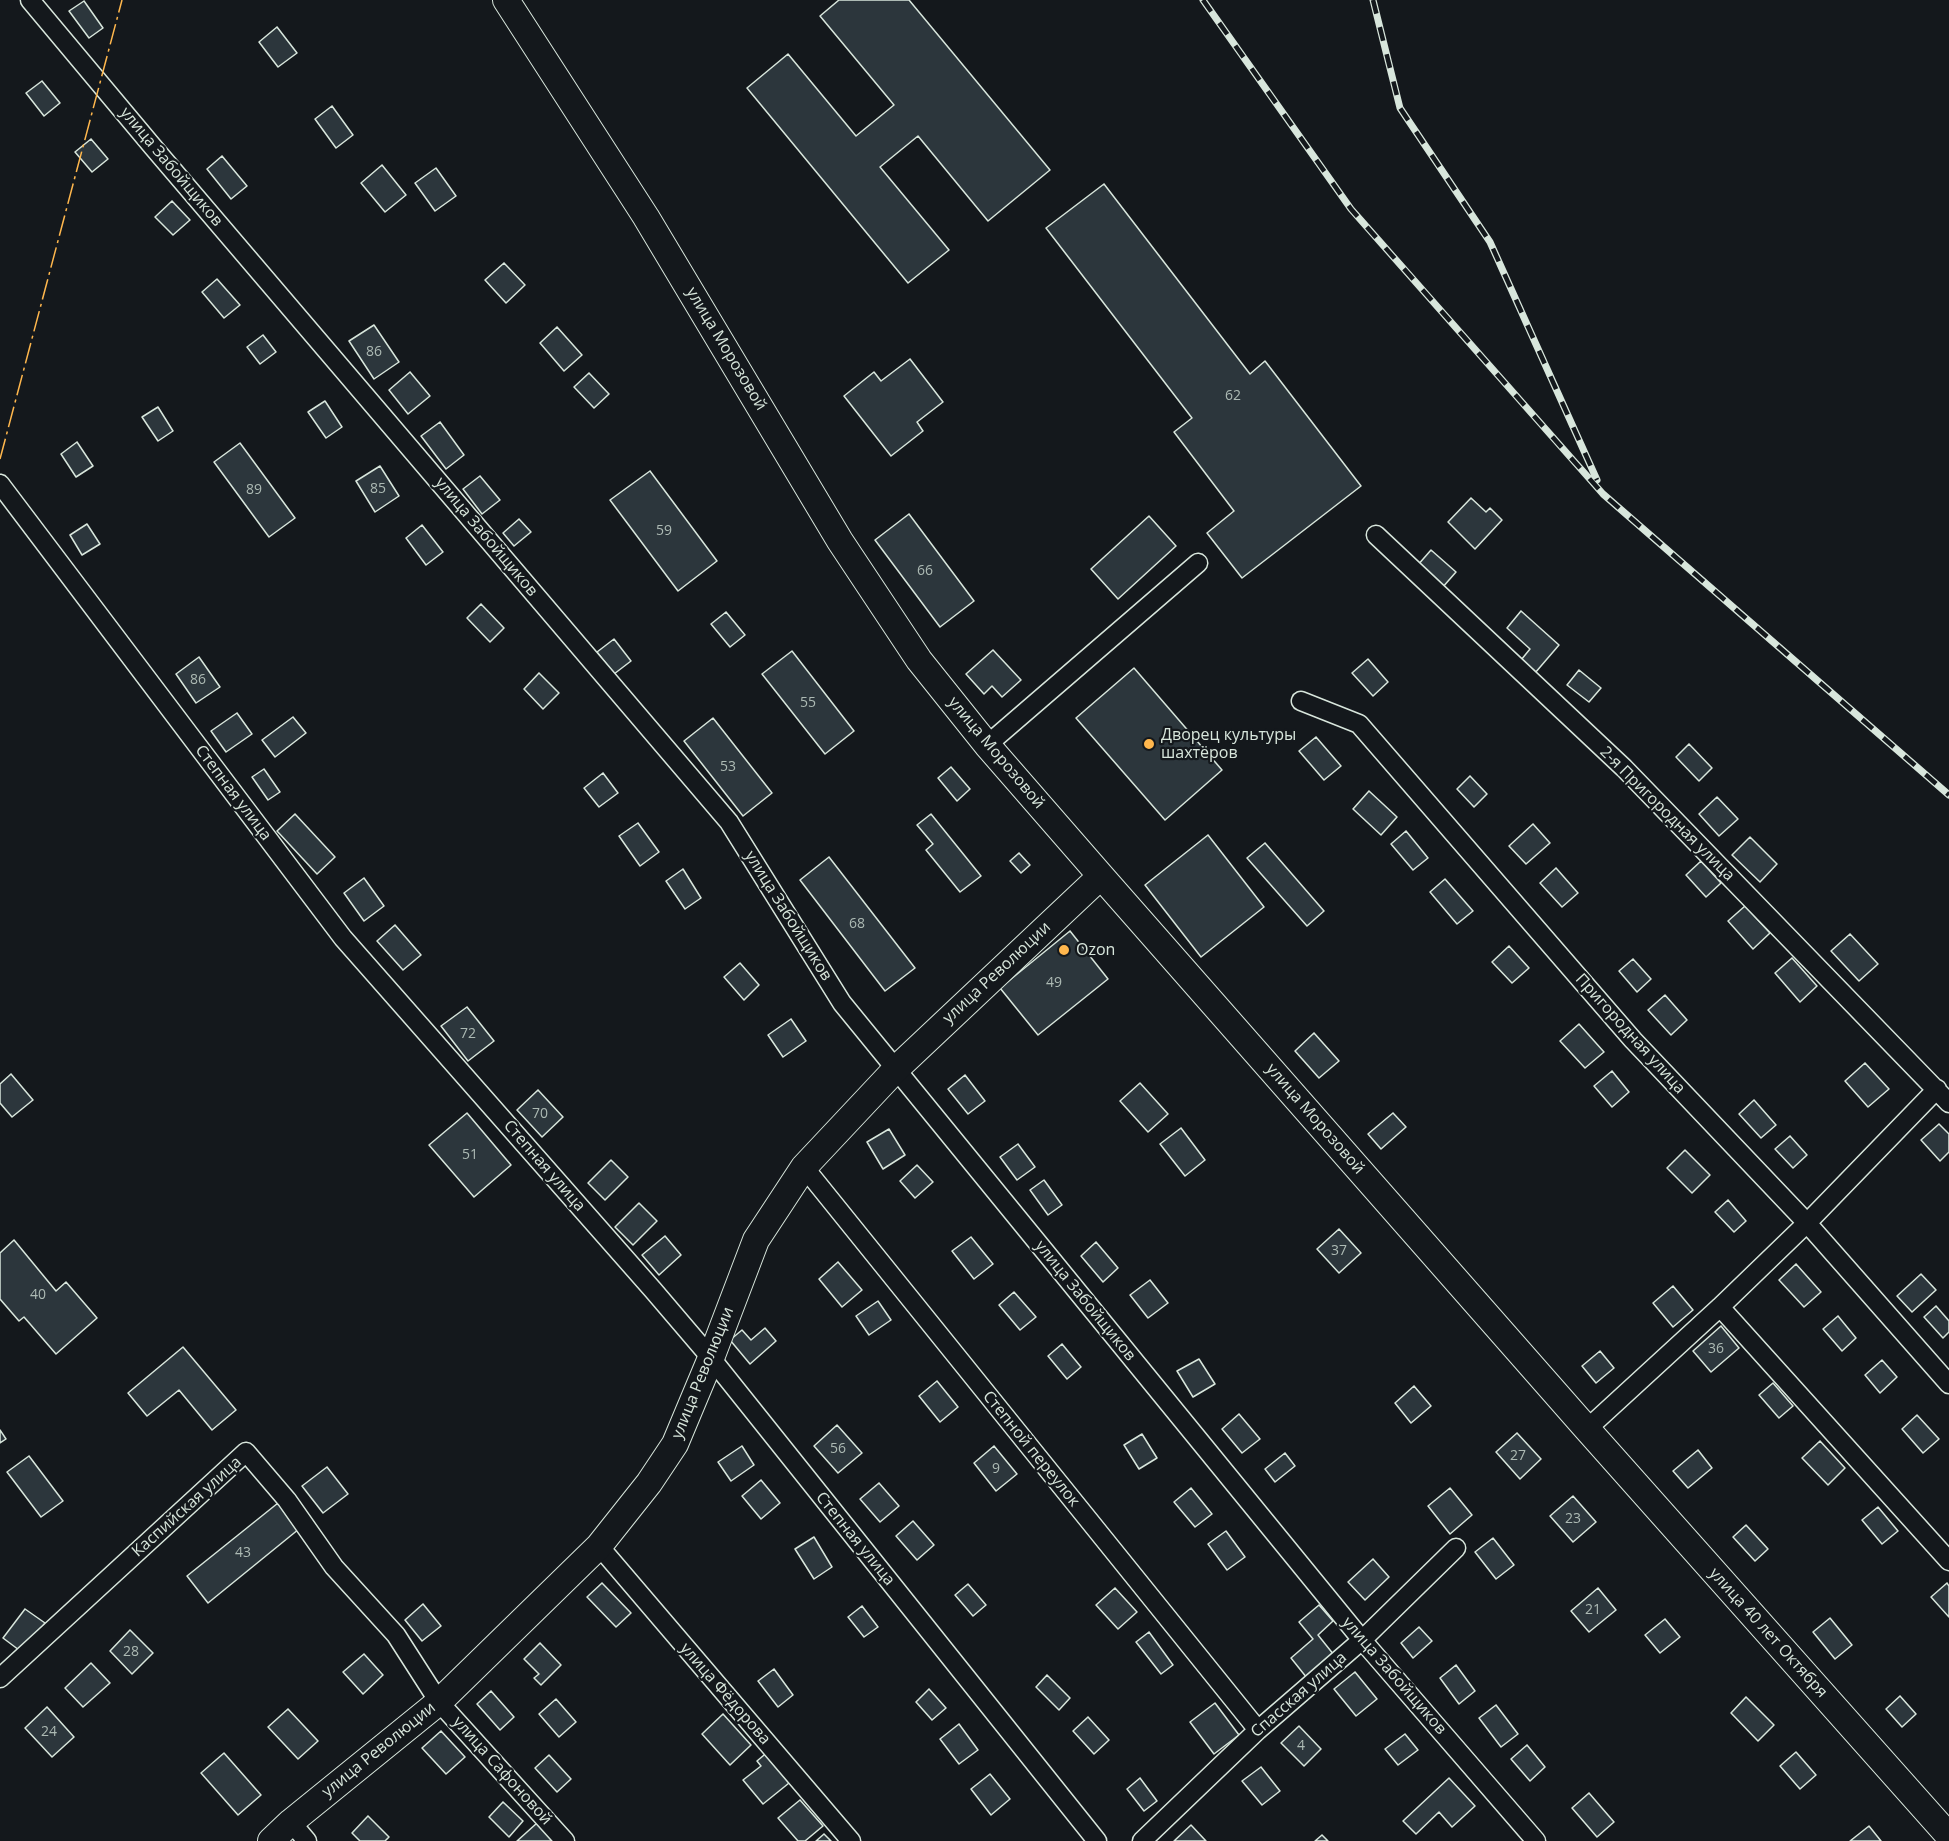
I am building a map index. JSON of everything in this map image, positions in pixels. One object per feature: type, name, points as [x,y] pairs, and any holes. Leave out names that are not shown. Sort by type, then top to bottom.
[{"type":"main road","name":"улица Морозовой","points":[[506,0],[646,217],[840,542],[919,660],[987,745],[1587,1429]]},
{"type":"main road","name":"улица Революции","points":[[271,1841],[291,1822],[439,1702],[599,1546],[649,1484],[675,1444],[756,1240],[804,1167],[896,1069],[1101,876]]},
{"type":"main road","name":"улица 40 лет Октября","points":[[1587,1429],[1949,1836]]},
{"type":"street","name":"улица Забойщиков","points":[[30,0],[729,822],[842,1003],[1362,1640],[1536,1841]]},
{"type":"street","name":"Степная улица","points":[[0,484],[343,938],[711,1358],[1097,1841]]},
{"type":"street","name":"2-я Пригородная улица","points":[[1376,535],[1624,768],[1943,1096]]},
{"type":"street","points":[[987,745],[1198,563]]},
{"type":"street","name":"Пригородная улица","points":[[1301,701],[1359,724],[1633,1040],[1807,1223],[1949,1384]]},
{"type":"street","points":[[1587,1429],[1943,1096]]},
{"type":"street","name":"Степной переулок","points":[[804,1167],[1258,1730]]},
{"type":"street","points":[[1720,1307],[1949,1562]]},
{"type":"street","name":"Каспийская улица","points":[[0,1678],[246,1452],[287,1500],[334,1567],[396,1635],[439,1702]]},
{"type":"street","name":"улица Фёдорова","points":[[599,1546],[851,1841]]},
{"type":"street","name":"Спасская улица","points":[[1142,1841],[1258,1730],[1362,1640],[1456,1548]]},
{"type":"street","name":"улица Сафоновой","points":[[439,1702],[565,1841]]},
{"type":"street","points":[[291,1822],[307,1841]]},
{"type":"building","points":[[839,0],[909,0],[1050,170],[988,221],[918,136],[880,167],[949,250],[908,283],[747,88],[788,54],[856,136],[894,105],[820,16]]},
{"type":"building","points":[[84,1],[103,28],[89,38],[69,11]]},
{"type":"building","points":[[277,27],[297,53],[278,67],[259,42]]},
{"type":"building","points":[[42,81],[60,103],[44,116],[26,93]]},
{"type":"building","points":[[332,106],[353,135],[336,148],[315,119]]},
{"type":"building","points":[[91,139],[108,159],[92,172],[75,152]]},
{"type":"building","points":[[222,156],[247,186],[231,199],[207,169]]},
{"type":"building","points":[[382,165],[406,195],[385,212],[361,183]]},
{"type":"building","points":[[436,168],[456,196],[435,211],[415,183]]},
{"type":"building","points":[[1104,184],[1250,374],[1265,361],[1361,486],[1242,578],[1207,533],[1234,511],[1174,432],[1192,418],[1046,228]]},
{"type":"building","points":[[172,201],[190,220],[173,235],[155,217]]},
{"type":"building","points":[[504,263],[525,285],[506,303],[485,280]]},
{"type":"building","points":[[217,279],[240,305],[224,318],[202,292]]},
{"type":"building","points":[[374,325],[399,362],[374,379],[349,341]]},
{"type":"building","points":[[557,327],[582,355],[564,371],[540,343]]},
{"type":"building","points":[[263,335],[276,352],[260,364],[247,347]]},
{"type":"building","points":[[910,359],[943,402],[917,422],[923,431],[891,456],[844,396],[874,372],[881,381]]},
{"type":"building","points":[[410,372],[430,396],[408,414],[389,390]]},
{"type":"building","points":[[589,373],[609,394],[594,408],[574,387]]},
{"type":"building","points":[[325,401],[342,427],[326,438],[308,412]]},
{"type":"building","points":[[158,407],[173,431],[158,441],[142,417]]},
{"type":"building","points":[[440,422],[464,455],[446,469],[421,436]]},
{"type":"building","points":[[77,442],[93,466],[76,477],[61,454]]},
{"type":"building","points":[[240,443],[295,518],[269,537],[214,462]]},
{"type":"building","points":[[380,466],[399,496],[375,512],[356,481]]},
{"type":"building","points":[[650,471],[717,561],[678,591],[610,500]]},
{"type":"building","points":[[480,476],[500,500],[482,514],[463,489]]},
{"type":"building","points":[[1471,498],[1486,512],[1490,508],[1502,520],[1475,549],[1448,522]]},
{"type":"building","points":[[909,514],[974,601],[940,627],[875,540]]},
{"type":"building","points":[[1149,516],[1176,546],[1118,599],[1091,569]]},
{"type":"building","points":[[519,519],[531,532],[514,546],[503,533]]},
{"type":"building","points":[[87,524],[100,544],[82,555],[70,535]]},
{"type":"building","points":[[422,525],[443,552],[426,565],[406,538]]},
{"type":"building","points":[[1431,550],[1456,572],[1442,588],[1417,566]]},
{"type":"building","points":[[481,604],[504,628],[490,642],[467,618]]},
{"type":"building","points":[[1521,611],[1559,645],[1535,673],[1521,660],[1530,649],[1507,628]]},
{"type":"building","points":[[726,612],[745,635],[730,647],[711,624]]},
{"type":"building","points":[[614,639],[631,661],[614,674],[597,652]]},
{"type":"building","points":[[993,650],[1021,680],[1002,697],[992,686],[984,694],[966,674]]},
{"type":"building","points":[[792,651],[854,731],[825,754],[762,674]]},
{"type":"building","points":[[199,657],[220,687],[196,703],[176,674]]},
{"type":"building","points":[[1368,659],[1388,682],[1373,696],[1352,673]]},
{"type":"building","name":"Дворец культуры шахтёров","points":[[1134,668],[1222,770],[1165,820],[1076,718]]},
{"type":"building","points":[[1579,670],[1601,688],[1589,702],[1567,685]]},
{"type":"building","points":[[539,673],[559,693],[543,709],[524,689]]},
{"type":"building","points":[[237,713],[252,734],[226,752],[211,731]]},
{"type":"building","points":[[293,717],[306,733],[275,757],[262,740]]},
{"type":"building","points":[[713,718],[772,793],[743,816],[684,741]]},
{"type":"building","points":[[1316,737],[1341,766],[1324,780],[1299,751]]},
{"type":"building","points":[[1689,744],[1712,768],[1699,781],[1676,757]]},
{"type":"building","points":[[951,767],[970,789],[957,801],[938,778]]},
{"type":"building","points":[[264,769],[280,792],[268,800],[252,777]]},
{"type":"building","points":[[603,773],[618,793],[599,807],[584,788]]},
{"type":"building","points":[[1470,776],[1487,794],[1474,807],[1457,789]]},
{"type":"building","points":[[1369,791],[1397,817],[1381,835],[1353,809]]},
{"type":"building","points":[[1717,797],[1738,819],[1719,836],[1699,814]]},
{"type":"building","points":[[295,814],[335,857],[317,874],[277,831]]},
{"type":"building","points":[[931,814],[981,876],[960,892],[926,850],[933,844],[917,825]]},
{"type":"building","points":[[638,823],[659,852],[640,866],[619,836]]},
{"type":"building","points":[[1533,824],[1550,843],[1526,864],[1509,846]]},
{"type":"building","points":[[1406,831],[1428,858],[1413,870],[1391,844]]},
{"type":"building","points":[[1208,835],[1264,907],[1201,957],[1145,885]]},
{"type":"building","points":[[1750,837],[1777,864],[1760,882],[1732,855]]},
{"type":"building","points":[[1265,843],[1324,911],[1307,926],[1247,858]]},
{"type":"building","points":[[1019,853],[1030,865],[1021,873],[1010,861]]},
{"type":"building","points":[[829,857],[915,968],[885,991],[800,880]]},
{"type":"building","points":[[1701,861],[1721,883],[1706,897],[1686,875]]},
{"type":"building","points":[[1556,868],[1578,893],[1562,907],[1540,883]]},
{"type":"building","points":[[683,869],[701,898],[685,909],[666,881]]},
{"type":"building","points":[[364,878],[384,906],[364,921],[344,893]]},
{"type":"building","points":[[1445,879],[1473,911],[1457,924],[1430,892]]},
{"type":"building","points":[[1745,906],[1770,933],[1753,949],[1728,921]]},
{"type":"building","points":[[395,925],[421,955],[403,970],[377,941]]},
{"type":"building","points":[[1070,931],[1108,979],[1038,1035],[1000,988]]},
{"type":"building","points":[[1850,934],[1878,964],[1859,981],[1831,951]]},
{"type":"building","points":[[1509,946],[1529,968],[1512,983],[1492,962]]},
{"type":"building","points":[[1792,958],[1817,986],[1800,1002],[1775,973]]},
{"type":"building","points":[[1633,959],[1651,979],[1637,992],[1619,971]]},
{"type":"building","points":[[740,963],[759,985],[744,1000],[724,977]]},
{"type":"building","points":[[1665,995],[1687,1020],[1671,1035],[1648,1010]]},
{"type":"building","points":[[467,1007],[494,1041],[468,1061],[441,1026]]},
{"type":"building","points":[[791,1019],[806,1041],[783,1057],[768,1035]]},
{"type":"building","points":[[1579,1024],[1604,1052],[1585,1068],[1560,1041]]},
{"type":"building","points":[[1314,1033],[1339,1061],[1319,1078],[1295,1051]]},
{"type":"building","points":[[1865,1063],[1889,1089],[1868,1107],[1845,1081]]},
{"type":"building","points":[[1612,1071],[1629,1092],[1612,1107],[1594,1086]]},
{"type":"building","points":[[11,1074],[33,1100],[12,1117],[0,1103],[0,1084]]},
{"type":"building","points":[[965,1075],[985,1101],[968,1114],[948,1089]]},
{"type":"building","points":[[1140,1083],[1168,1114],[1148,1132],[1120,1101]]},
{"type":"building","points":[[538,1090],[563,1117],[542,1137],[517,1110]]},
{"type":"building","points":[[1754,1100],[1776,1125],[1761,1138],[1739,1114]]},
{"type":"building","points":[[467,1113],[511,1165],[474,1197],[429,1145]]},
{"type":"building","points":[[1393,1113],[1406,1127],[1381,1149],[1368,1134]]},
{"type":"building","points":[[1939,1124],[1949,1134],[1949,1152],[1940,1161],[1921,1140]]},
{"type":"building","points":[[1181,1128],[1205,1160],[1185,1176],[1160,1144]]},
{"type":"building","points":[[889,1129],[905,1155],[883,1169],[867,1142]]},
{"type":"building","points":[[1790,1136],[1807,1155],[1793,1168],[1775,1149]]},
{"type":"building","points":[[1018,1144],[1035,1167],[1017,1180],[1000,1157]]},
{"type":"building","points":[[1685,1150],[1710,1175],[1692,1193],[1667,1168]]},
{"type":"building","points":[[611,1160],[628,1177],[605,1200],[588,1183]]},
{"type":"building","points":[[917,1165],[933,1182],[915,1198],[900,1181]]},
{"type":"building","points":[[1044,1180],[1062,1205],[1048,1215],[1030,1190]]},
{"type":"building","points":[[1728,1200],[1746,1221],[1734,1232],[1715,1212]]},
{"type":"building","points":[[639,1203],[657,1221],[633,1245],[615,1227]]},
{"type":"building","points":[[1339,1229],[1361,1253],[1339,1273],[1317,1249]]},
{"type":"building","points":[[665,1236],[681,1255],[659,1275],[642,1255]]},
{"type":"building","points":[[971,1237],[993,1264],[974,1279],[952,1251]]},
{"type":"building","points":[[14,1240],[56,1291],[66,1282],[97,1318],[56,1354],[24,1317],[19,1321],[0,1299],[0,1253]]},
{"type":"building","points":[[1096,1242],[1118,1268],[1103,1282],[1081,1256]]},
{"type":"building","points":[[838,1262],[862,1290],[842,1307],[819,1279]]},
{"type":"building","points":[[1796,1264],[1821,1292],[1804,1307],[1779,1280]]},
{"type":"building","points":[[1921,1274],[1936,1290],[1912,1312],[1897,1296]]},
{"type":"building","points":[[1150,1280],[1168,1303],[1148,1318],[1130,1295]]},
{"type":"building","points":[[1673,1286],[1693,1310],[1673,1327],[1653,1303]]},
{"type":"building","points":[[1014,1292],[1036,1317],[1020,1330],[999,1305]]},
{"type":"building","points":[[878,1301],[891,1320],[869,1335],[856,1316]]},
{"type":"building","points":[[1936,1306],[1949,1321],[1949,1332],[1943,1338],[1924,1317]]},
{"type":"building","points":[[1838,1316],[1856,1338],[1842,1351],[1823,1329]]},
{"type":"building","points":[[1721,1326],[1739,1348],[1711,1372],[1693,1351]]},
{"type":"building","points":[[765,1328],[776,1341],[750,1364],[730,1340],[742,1330],[751,1340]]},
{"type":"building","points":[[1062,1344],[1081,1367],[1067,1379],[1048,1356]]},
{"type":"building","points":[[183,1347],[236,1410],[212,1430],[179,1390],[147,1416],[128,1393]]},
{"type":"building","points":[[1600,1351],[1614,1368],[1596,1383],[1582,1366]]},
{"type":"building","points":[[1199,1359],[1215,1384],[1193,1397],[1177,1371]]},
{"type":"building","points":[[1882,1360],[1897,1377],[1880,1393],[1865,1375]]},
{"type":"building","points":[[937,1381],[958,1407],[940,1422],[919,1396]]},
{"type":"building","points":[[1773,1383],[1793,1406],[1779,1418],[1759,1395]]},
{"type":"building","points":[[1414,1386],[1431,1406],[1411,1423],[1395,1403]]},
{"type":"building","points":[[1239,1414],[1260,1439],[1242,1453],[1222,1429]]},
{"type":"building","points":[[1917,1415],[1939,1439],[1923,1453],[1902,1429]]},
{"type":"building","points":[[837,1425],[862,1453],[838,1473],[814,1446]]},
{"type":"building","points":[[0,1430],[6,1439],[0,1443]]},
{"type":"building","points":[[1517,1433],[1541,1459],[1520,1479],[1496,1452]]},
{"type":"building","points":[[1142,1434],[1157,1458],[1139,1469],[1124,1445]]},
{"type":"building","points":[[1820,1441],[1845,1468],[1828,1485],[1802,1458]]},
{"type":"building","points":[[742,1446],[754,1465],[731,1481],[718,1462]]},
{"type":"building","points":[[994,1446],[1017,1474],[996,1491],[974,1463]]},
{"type":"building","points":[[1698,1450],[1712,1468],[1688,1488],[1673,1471]]},
{"type":"building","points":[[1285,1453],[1295,1466],[1275,1482],[1265,1469]]},
{"type":"building","points":[[29,1456],[63,1501],[41,1517],[7,1472]]},
{"type":"building","points":[[327,1467],[348,1494],[323,1513],[302,1486]]},
{"type":"building","points":[[761,1480],[780,1503],[761,1519],[742,1496]]},
{"type":"building","points":[[879,1483],[899,1506],[880,1522],[860,1499]]},
{"type":"building","points":[[1191,1488],[1212,1514],[1195,1527],[1174,1502]]},
{"type":"building","points":[[1450,1488],[1472,1515],[1450,1534],[1428,1506]]},
{"type":"building","points":[[1573,1496],[1596,1522],[1573,1542],[1550,1516]]},
{"type":"building","points":[[278,1503],[299,1529],[208,1603],[187,1576]]},
{"type":"building","points":[[1878,1507],[1898,1531],[1882,1544],[1862,1520]]},
{"type":"building","points":[[913,1521],[934,1545],[917,1560],[896,1536]]},
{"type":"building","points":[[1746,1525],[1768,1549],[1755,1561],[1733,1537]]},
{"type":"building","points":[[1226,1531],[1245,1557],[1227,1570],[1208,1544]]},
{"type":"building","points":[[814,1537],[832,1567],[814,1579],[795,1549]]},
{"type":"building","points":[[1493,1538],[1514,1565],[1496,1579],[1475,1552]]},
{"type":"building","points":[[1373,1559],[1389,1577],[1365,1600],[1348,1582]]},
{"type":"building","points":[[602,1583],[631,1613],[616,1627],[587,1597]]},
{"type":"building","points":[[1947,1583],[1949,1586],[1949,1617],[1931,1597]]},
{"type":"building","points":[[968,1584],[986,1605],[973,1616],[955,1595]]},
{"type":"building","points":[[1115,1588],[1137,1612],[1118,1629],[1096,1605]]},
{"type":"building","points":[[1598,1588],[1616,1610],[1589,1632],[1571,1611]]},
{"type":"building","points":[[423,1604],[441,1626],[422,1641],[405,1620]]},
{"type":"building","points":[[1319,1605],[1333,1621],[1318,1635],[1334,1655],[1307,1678],[1291,1658],[1313,1639],[1299,1622]]},
{"type":"building","points":[[862,1606],[878,1627],[864,1637],[848,1617]]},
{"type":"building","points":[[25,1609],[45,1623],[23,1653],[3,1638]]},
{"type":"building","points":[[1830,1618],[1852,1645],[1835,1659],[1813,1632]]},
{"type":"building","points":[[1665,1619],[1680,1637],[1660,1653],[1645,1635]]},
{"type":"building","points":[[1419,1627],[1432,1641],[1413,1658],[1401,1643]]},
{"type":"building","points":[[130,1630],[153,1653],[132,1674],[110,1651]]},
{"type":"building","points":[[1149,1632],[1173,1665],[1161,1674],[1136,1642]]},
{"type":"building","points":[[540,1643],[561,1665],[541,1685],[534,1678],[539,1674],[524,1659]]},
{"type":"building","points":[[364,1654],[383,1675],[363,1694],[343,1672]]},
{"type":"building","points":[[91,1663],[110,1683],[83,1707],[65,1688]]},
{"type":"building","points":[[1456,1665],[1475,1691],[1459,1704],[1440,1678]]},
{"type":"building","points":[[774,1669],[793,1695],[778,1707],[758,1681]]},
{"type":"building","points":[[1355,1672],[1377,1699],[1356,1716],[1334,1689]]},
{"type":"building","points":[[1047,1675],[1070,1698],[1059,1710],[1036,1687]]},
{"type":"building","points":[[929,1689],[946,1708],[932,1720],[916,1702]]},
{"type":"building","points":[[491,1691],[514,1717],[500,1730],[477,1704]]},
{"type":"building","points":[[1900,1696],[1916,1714],[1902,1727],[1886,1709]]},
{"type":"building","points":[[1746,1697],[1774,1725],[1758,1741],[1731,1713]]},
{"type":"building","points":[[556,1699],[576,1722],[559,1737],[539,1714]]},
{"type":"building","points":[[1215,1703],[1239,1735],[1214,1754],[1190,1722]]},
{"type":"building","points":[[1496,1705],[1518,1734],[1501,1747],[1479,1718]]},
{"type":"building","points":[[47,1707],[74,1737],[52,1757],[25,1728]]},
{"type":"building","points":[[288,1709],[318,1741],[298,1759],[268,1727]]},
{"type":"building","points":[[723,1714],[751,1745],[730,1765],[702,1734]]},
{"type":"building","points":[[1088,1717],[1109,1740],[1094,1754],[1073,1731]]},
{"type":"building","points":[[959,1724],[978,1750],[959,1764],[940,1739]]},
{"type":"building","points":[[1299,1726],[1321,1749],[1304,1766],[1281,1743]]},
{"type":"building","points":[[441,1731],[465,1757],[446,1774],[422,1748]]},
{"type":"building","points":[[1405,1734],[1418,1750],[1398,1765],[1385,1749]]},
{"type":"building","points":[[1527,1745],[1545,1767],[1530,1781],[1511,1759]]},
{"type":"building","points":[[770,1750],[794,1779],[763,1804],[743,1780],[761,1766],[757,1761]]},
{"type":"building","points":[[1796,1752],[1816,1775],[1800,1789],[1780,1766]]},
{"type":"building","points":[[224,1753],[261,1795],[238,1815],[201,1773]]},
{"type":"building","points":[[549,1755],[571,1779],[557,1792],[535,1768]]},
{"type":"building","points":[[1261,1767],[1280,1791],[1262,1805],[1242,1781]]},
{"type":"building","points":[[990,1774],[1010,1799],[991,1815],[971,1789]]},
{"type":"building","points":[[1140,1778],[1157,1801],[1144,1811],[1127,1789]]},
{"type":"building","points":[[1449,1778],[1475,1806],[1452,1827],[1439,1812],[1416,1834],[1403,1821]]},
{"type":"building","points":[[1589,1793],[1614,1822],[1597,1837],[1572,1808]]},
{"type":"building","points":[[800,1800],[823,1826],[805,1841],[798,1841],[778,1818]]},
{"type":"building","points":[[503,1802],[523,1821],[509,1837],[489,1817]]},
{"type":"building","points":[[368,1816],[389,1837],[385,1841],[360,1841],[352,1833]]},
{"type":"building","points":[[537,1823],[553,1841],[517,1841]]},
{"type":"building","points":[[1191,1825],[1206,1841],[1174,1841]]},
{"type":"building","points":[[1869,1826],[1881,1841],[1850,1841]]},
{"type":"building","points":[[824,1834],[831,1841],[816,1841]]},
{"type":"building","points":[[1322,1835],[1328,1841],[1315,1841]]},
{"type":"railway","points":[[1203,0],[1351,209],[1603,494],[1949,795]]},
{"type":"railway","points":[[1373,0],[1400,108],[1490,242],[1597,480]]},
{"type":"power","points":[[0,459],[122,0]]},
{"type":"place","name":"Дворец культуры шахтёров","points":[[1149,744]]},
{"type":"place","name":"Ozon","points":[[1064,950]]}]
